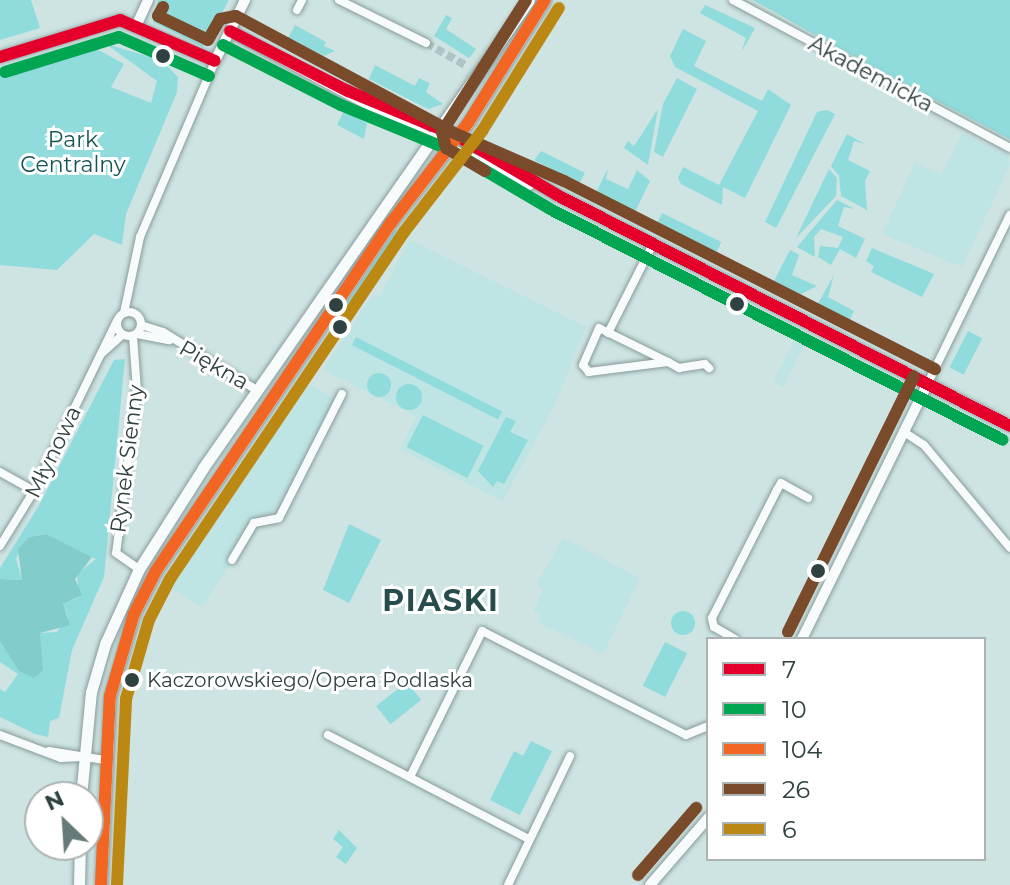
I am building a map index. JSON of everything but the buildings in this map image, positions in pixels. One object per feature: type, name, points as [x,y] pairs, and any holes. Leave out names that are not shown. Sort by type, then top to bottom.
[{"type":"main road","points":[[81,781],[91,692],[105,644],[139,569],[203,468],[529,0]]},
{"type":"main road","points":[[101,885],[104,760],[110,696],[142,599],[218,477],[457,136],[545,0]]},
{"type":"main road","points":[[203,468],[218,477]]},
{"type":"main road","points":[[91,692],[110,696]]},
{"type":"main road","points":[[79,885],[80,861]]},
{"type":"street","points":[[137,24],[148,0]]},
{"type":"street","points":[[137,332],[136,314],[124,313],[140,237],[215,61],[245,0]]},
{"type":"street","points":[[297,10],[302,0]]},
{"type":"street","points":[[339,0],[426,43]]},
{"type":"street","name":"Akademicka","points":[[733,0],[1010,148]]},
{"type":"street","points":[[0,57],[112,21],[137,24],[215,61]]},
{"type":"street","points":[[230,31],[348,91],[447,147],[557,195],[1010,426]]},
{"type":"street","points":[[348,91],[440,127],[557,195]]},
{"type":"street","points":[[803,637],[1010,215]]},
{"type":"street","points":[[608,333],[653,244]]},
{"type":"street","name":"Młynowa","points":[[1,544],[34,491],[117,321],[124,313]]},
{"type":"street","points":[[117,321],[122,335]]},
{"type":"street","points":[[668,362],[586,371],[584,362],[599,328],[608,333],[668,362],[679,368],[705,364],[709,368]]},
{"type":"street","name":"Piękna","points":[[122,335],[137,332],[170,340],[258,391]]},
{"type":"street","name":"Rynek Sienny","points":[[137,332],[137,390],[116,553],[139,569]]},
{"type":"street","name":"Młynowa","points":[[100,355],[122,335]]},
{"type":"street","points":[[232,560],[254,523],[279,518],[342,394]]},
{"type":"street","points":[[904,432],[924,445],[1010,548]]},
{"type":"street","points":[[0,472],[34,491]]},
{"type":"street","points":[[732,637],[714,627],[712,618],[777,490],[781,483],[808,498]]},
{"type":"street","points":[[410,777],[482,631],[686,735],[706,727]]},
{"type":"street","points":[[0,735],[44,752],[61,750],[104,760]]},
{"type":"street","points":[[328,735],[529,839]]},
{"type":"street","points":[[508,885],[570,756]]},
{"type":"street","points":[[650,885],[706,820]]},
{"type":"shaded area","points":[[962,133],[1008,156],[1010,165],[962,267],[882,234],[915,163],[941,175]]},
{"type":"shaded area","points":[[410,240],[586,327],[556,402],[503,501],[400,449],[416,416],[323,370],[373,295],[379,297]]},
{"type":"shaded area","points":[[794,341],[804,346],[783,387],[773,382]]},
{"type":"shaded area","points":[[304,383],[336,398],[279,513],[262,516],[202,607],[171,589],[177,565]]},
{"type":"shaded area","points":[[46,534],[92,557],[75,579],[82,595],[63,604],[70,625],[40,633],[43,670],[34,678],[19,671],[0,641],[0,579],[22,580],[18,549],[29,537]]},
{"type":"shaded area","points":[[563,538],[640,578],[603,654],[538,622],[541,615],[533,611],[543,591],[537,583]]},
{"type":"green space","points":[[0,0],[31,0],[40,28],[0,40]]},
{"type":"green space","points":[[158,0],[228,2],[203,47],[153,22]]},
{"type":"green space","points":[[753,0],[1010,0],[1010,139],[878,70]]},
{"type":"green space","points":[[705,5],[755,28],[741,53],[746,38],[700,13]]},
{"type":"green space","points":[[446,15],[452,18],[446,29],[476,49],[469,58],[434,36]]},
{"type":"green space","points":[[295,25],[326,42],[324,46],[335,51],[324,56],[288,38]]},
{"type":"green space","points":[[683,29],[706,41],[694,66],[762,101],[768,89],[791,105],[745,198],[723,187],[722,205],[681,184],[678,178],[683,167],[719,185],[758,111],[675,67],[670,56]]},
{"type":"green space","name":"Park Centralny","points":[[106,44],[161,60],[178,77],[177,92],[126,214],[122,245],[94,234],[57,270],[0,265],[0,72],[93,47],[124,64],[111,87],[151,103],[157,81]]},
{"type":"green space","points":[[375,65],[415,86],[419,78],[430,83],[426,92],[443,104],[428,109],[369,79]]},
{"type":"green space","points":[[677,78],[697,89],[663,157],[654,152],[663,104]]},
{"type":"green space","points":[[658,109],[648,165],[624,148],[628,141],[634,146]]},
{"type":"green space","points":[[827,110],[835,114],[776,228],[765,222],[817,112]]},
{"type":"green space","points":[[344,111],[367,123],[364,139],[337,125]]},
{"type":"green space","points":[[847,134],[865,144],[854,141],[848,160],[870,171],[865,181],[867,210],[841,196],[839,176],[831,166]]},
{"type":"green space","points":[[541,151],[585,173],[579,184],[534,160]]},
{"type":"green space","points":[[608,168],[606,179],[628,189],[637,170],[650,181],[634,214],[595,195]]},
{"type":"green space","points":[[829,169],[837,178],[836,196],[796,238]]},
{"type":"green space","points":[[837,200],[855,209],[844,207],[838,226],[865,239],[856,258],[840,249],[831,265],[818,257],[820,246],[838,248],[843,237],[821,229],[814,237],[815,257],[797,247]]},
{"type":"green space","points":[[662,213],[721,242],[715,255],[656,226]]},
{"type":"green space","points":[[395,231],[401,231],[344,314],[341,312]]},
{"type":"green space","points":[[872,248],[934,274],[922,297],[871,272],[874,266],[866,261]]},
{"type":"green space","points":[[790,250],[799,255],[792,275],[817,286],[795,297],[772,285]]},
{"type":"green space","points":[[834,275],[828,297],[854,311],[848,323],[816,307]]},
{"type":"green space","points":[[968,331],[982,338],[964,375],[949,368]]},
{"type":"green space","points":[[356,337],[502,411],[498,419],[352,345]]},
{"type":"green space","points":[[125,359],[104,577],[72,650],[59,718],[50,721],[48,737],[0,717],[0,689],[5,692],[18,674],[0,662],[0,641],[41,664],[40,633],[57,632],[68,617],[63,604],[79,597],[77,574],[96,559],[45,534],[29,537],[16,558],[22,580],[0,579],[0,568],[38,507],[114,360]]},
{"type":"green space","points":[[379,373],[390,380],[391,385],[384,396],[379,397],[368,390],[367,385],[374,374]]},
{"type":"green space","points":[[409,384],[418,388],[422,397],[418,406],[409,410],[400,406],[396,397],[400,388]]},
{"type":"green space","points":[[423,415],[484,446],[467,478],[407,447]]},
{"type":"green space","points":[[506,417],[516,421],[510,432],[528,440],[504,484],[497,481],[493,487],[478,471]]},
{"type":"green space","points":[[349,524],[381,540],[349,603],[323,590]]},
{"type":"green space","points":[[683,611],[694,618],[695,623],[688,634],[683,635],[672,628],[671,623],[678,612]]},
{"type":"green space","points":[[665,642],[687,653],[665,697],[643,686]]},
{"type":"green space","points":[[407,682],[421,700],[390,724],[376,706]]},
{"type":"green space","points":[[531,741],[552,751],[520,815],[490,800],[514,751],[523,756]]},
{"type":"green space","points":[[339,830],[357,848],[346,864],[336,857],[343,847],[333,839]]},
{"type":"tunnel","points":[[426,43],[465,65]]},
{"type":"transit line","name":"26","points":[[485,171],[446,148],[442,132],[526,0]]},
{"type":"transit line","name":"104","points":[[101,885],[110,696],[134,614],[156,571],[391,223],[468,123],[545,0]]},
{"type":"transit line","name":"26","points":[[163,7],[158,16],[208,40],[220,19],[236,16],[454,133],[564,181],[935,369]]},
{"type":"transit line","name":"6","points":[[117,885],[126,699],[149,620],[170,579],[404,232],[482,131],[559,8]]},
{"type":"transit line","name":"7","points":[[0,57],[120,20],[215,61]]},
{"type":"transit line","name":"7","points":[[230,31],[348,91],[457,136],[557,195],[1010,426]]},
{"type":"transit line","name":"10","points":[[5,72],[119,37],[209,76]]},
{"type":"transit line","name":"10","points":[[223,45],[341,105],[450,150],[550,209],[1003,440]]},
{"type":"transit line","name":"26","points":[[788,632],[914,376]]},
{"type":"transit line","name":"26","points":[[638,875],[696,808]]},
{"type":"place","name":"Kaczorowskiego/Opera Podlaska","points":[[132,680]]},
{"type":"district","name":"PIASKI","points":[[441,601]]}]
